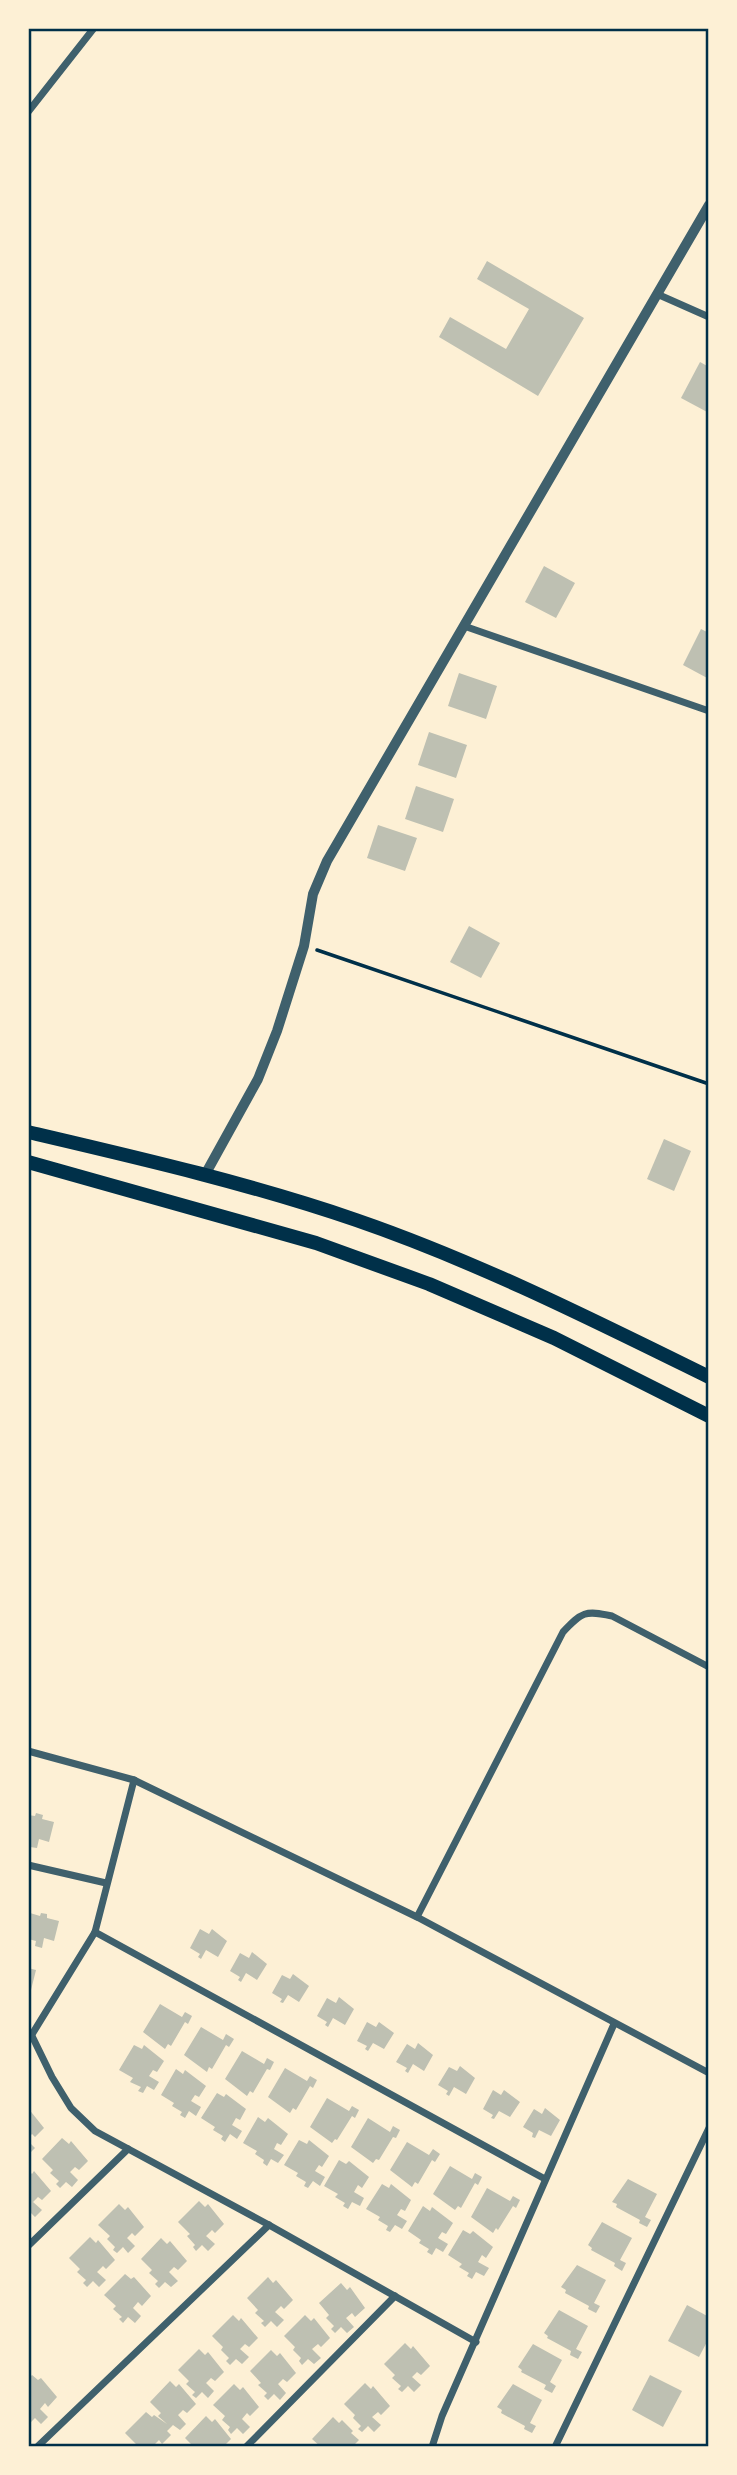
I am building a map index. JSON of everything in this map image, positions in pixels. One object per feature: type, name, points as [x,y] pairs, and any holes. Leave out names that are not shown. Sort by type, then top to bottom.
[{"type":"highway","points":[[28,1132],[206,1174],[356,1220],[467,1262],[709,1377]]},
{"type":"highway","points":[[28,1162],[316,1243],[429,1284],[554,1338],[709,1416]]},
{"type":"street","points":[[28,112],[94,28]]},
{"type":"street","points":[[206,1174],[258,1079],[277,1031],[304,946],[313,894],[327,862],[709,205]]},
{"type":"street","points":[[657,294],[709,317]]},
{"type":"street","points":[[464,626],[709,711]]},
{"type":"street","points":[[417,1917],[563,1632],[577,1616],[595,1612],[612,1616],[709,1667]]},
{"type":"street","points":[[28,1751],[134,1780],[417,1917],[709,2073]]},
{"type":"street","points":[[134,1780],[95,1932],[29,2036],[52,2077],[71,2108],[95,2131],[476,2342]]},
{"type":"street","points":[[28,1865],[106,1883]]},
{"type":"street","points":[[95,1932],[545,2179]]},
{"type":"street","points":[[432,2447],[442,2416],[614,2024]]},
{"type":"street","points":[[555,2447],[709,2128]]},
{"type":"street","points":[[28,2246],[128,2149]]},
{"type":"street","points":[[37,2447],[268,2225]]},
{"type":"street","points":[[246,2447],[395,2296]]},
{"type":"path","points":[[304,946],[709,1084]]},
{"type":"building","points":[[487,261],[584,318],[538,396],[439,337],[450,317],[506,349],[529,309],[477,279]]},
{"type":"building","points":[[700,362],[709,367],[709,413],[681,398]]},
{"type":"building","points":[[544,566],[575,583],[556,618],[525,602]]},
{"type":"building","points":[[701,629],[709,633],[709,679],[683,665]]},
{"type":"building","points":[[459,673],[497,686],[486,719],[448,706]]},
{"type":"building","points":[[429,732],[467,745],[456,778],[418,765]]},
{"type":"building","points":[[416,786],[454,799],[443,832],[405,819]]},
{"type":"building","points":[[378,825],[417,838],[405,871],[367,858]]},
{"type":"building","points":[[469,926],[500,943],[481,978],[450,962]]},
{"type":"building","points":[[664,1139],[691,1151],[674,1191],[647,1179]]},
{"type":"building","points":[[36,1813],[43,1815],[42,1819],[54,1822],[49,1842],[39,1839],[37,1848],[30,1847],[31,1842],[28,1842],[28,1815],[35,1816]]},
{"type":"building","points":[[30,1913],[40,1916],[41,1913],[47,1914],[47,1918],[59,1921],[54,1941],[44,1938],[42,1948],[35,1946],[36,1941],[28,1939]]},
{"type":"building","points":[[200,1929],[209,1934],[212,1929],[227,1941],[218,1957],[206,1950],[201,1959],[198,1957],[200,1954],[190,1948]]},
{"type":"building","points":[[252,1952],[267,1964],[257,1980],[246,1973],[241,1982],[238,1980],[240,1977],[230,1971],[240,1953],[249,1958]]},
{"type":"building","points":[[28,1968],[36,1970],[31,1990],[28,1989]]},
{"type":"building","points":[[293,1974],[309,1986],[299,2002],[288,1995],[283,2003],[280,2002],[282,1999],[272,1993],[282,1975],[290,1979]]},
{"type":"building","points":[[339,1997],[354,2009],[345,2025],[333,2018],[328,2027],[325,2025],[327,2022],[317,2016],[327,1998],[336,2003]]},
{"type":"building","points":[[160,2004],[182,2017],[185,2012],[192,2016],[188,2024],[185,2022],[171,2046],[168,2044],[165,2049],[143,2032]]},
{"type":"building","points":[[367,2022],[376,2027],[379,2022],[394,2033],[384,2049],[373,2043],[368,2051],[365,2049],[367,2046],[357,2041]]},
{"type":"building","points":[[201,2027],[223,2040],[226,2034],[234,2039],[229,2047],[226,2045],[212,2069],[209,2067],[207,2072],[184,2055]]},
{"type":"building","points":[[418,2043],[433,2055],[424,2071],[413,2064],[408,2073],[405,2071],[407,2068],[396,2062],[407,2044],[415,2049]]},
{"type":"building","points":[[134,2045],[142,2049],[144,2045],[164,2061],[157,2072],[153,2070],[149,2076],[159,2082],[154,2090],[147,2086],[143,2093],[138,2091],[141,2087],[130,2082],[133,2078],[119,2070]]},
{"type":"building","points":[[242,2051],[264,2064],[267,2058],[274,2062],[253,2093],[250,2091],[247,2096],[225,2079]]},
{"type":"building","points":[[460,2066],[475,2078],[466,2094],[454,2087],[449,2096],[446,2094],[448,2091],[438,2085],[449,2067],[457,2071]]},
{"type":"building","points":[[285,2068],[307,2081],[310,2076],[317,2080],[313,2088],[310,2086],[296,2110],[293,2108],[290,2113],[268,2097]]},
{"type":"building","points":[[176,2069],[183,2074],[185,2070],[206,2086],[199,2097],[195,2095],[191,2101],[201,2107],[196,2116],[189,2111],[185,2118],[180,2115],[182,2112],[172,2106],[174,2103],[161,2095]]},
{"type":"building","points":[[493,2090],[501,2095],[504,2090],[520,2102],[510,2117],[499,2111],[494,2119],[491,2118],[493,2115],[483,2109]]},
{"type":"building","points":[[217,2093],[224,2097],[226,2094],[246,2109],[240,2120],[236,2118],[232,2125],[242,2131],[237,2139],[230,2134],[225,2142],[221,2139],[223,2136],[213,2130],[215,2127],[201,2118]]},
{"type":"building","points":[[327,2098],[349,2111],[352,2106],[359,2110],[332,2143],[310,2127]]},
{"type":"building","points":[[28,2108],[44,2128],[35,2137],[32,2134],[28,2138]]},
{"type":"building","points":[[545,2108],[560,2120],[551,2136],[539,2130],[535,2138],[532,2137],[533,2133],[523,2127],[534,2109],[542,2114]]},
{"type":"building","points":[[258,2117],[265,2122],[268,2118],[288,2134],[281,2145],[277,2143],[274,2149],[284,2155],[278,2163],[271,2159],[267,2166],[263,2163],[264,2160],[255,2154],[257,2151],[243,2143]]},
{"type":"building","points":[[368,2118],[390,2132],[393,2126],[400,2130],[379,2160],[376,2159],[373,2163],[351,2147]]},
{"type":"building","points":[[62,2138],[69,2144],[71,2141],[88,2161],[79,2170],[75,2167],[70,2172],[78,2180],[72,2187],[66,2182],[60,2188],[56,2184],[59,2181],[50,2173],[53,2170],[42,2159]]},
{"type":"building","points":[[299,2140],[307,2144],[309,2140],[329,2156],[322,2167],[319,2165],[315,2171],[325,2177],[320,2186],[313,2181],[308,2188],[304,2186],[306,2182],[296,2176],[298,2173],[284,2165]]},
{"type":"building","points":[[28,2141],[35,2148],[28,2155]]},
{"type":"building","points":[[407,2142],[429,2155],[433,2149],[440,2154],[435,2162],[432,2160],[418,2184],[415,2182],[412,2187],[390,2170]]},
{"type":"building","points":[[339,2160],[346,2164],[349,2161],[369,2177],[362,2188],[358,2185],[354,2192],[364,2198],[360,2206],[352,2202],[348,2209],[343,2206],[345,2203],[335,2197],[338,2194],[324,2186]]},
{"type":"building","points":[[450,2166],[472,2179],[475,2173],[482,2177],[478,2185],[475,2183],[461,2208],[458,2206],[455,2210],[433,2194]]},
{"type":"building","points":[[28,2170],[32,2174],[34,2171],[51,2191],[42,2200],[38,2197],[33,2202],[42,2210],[35,2217],[28,2210]]},
{"type":"building","points":[[628,2179],[657,2194],[645,2217],[651,2220],[647,2227],[612,2202]]},
{"type":"building","points":[[382,2184],[389,2188],[391,2184],[411,2200],[405,2211],[401,2209],[397,2215],[407,2221],[402,2229],[395,2225],[390,2232],[386,2230],[388,2226],[378,2220],[380,2217],[366,2209]]},
{"type":"building","points":[[487,2188],[510,2201],[513,2196],[520,2200],[493,2233],[471,2217]]},
{"type":"building","points":[[199,2201],[205,2207],[208,2204],[224,2224],[215,2233],[212,2230],[206,2236],[215,2244],[208,2251],[202,2245],[196,2251],[193,2247],[195,2245],[187,2236],[190,2234],[178,2222]]},
{"type":"building","points":[[119,2204],[125,2210],[128,2207],[144,2227],[135,2236],[132,2233],[127,2238],[135,2246],[128,2253],[123,2247],[117,2253],[113,2250],[115,2247],[107,2239],[110,2236],[98,2225]]},
{"type":"building","points":[[423,2206],[430,2211],[432,2207],[453,2223],[446,2234],[442,2232],[438,2238],[448,2244],[443,2252],[436,2248],[432,2255],[427,2252],[429,2249],[419,2243],[421,2240],[408,2231]]},
{"type":"building","points":[[602,2222],[632,2238],[620,2260],[626,2263],[622,2271],[614,2266],[615,2263],[591,2250],[588,2245]]},
{"type":"building","points":[[463,2230],[470,2234],[473,2231],[493,2247],[486,2258],[482,2255],[478,2262],[489,2268],[484,2276],[476,2272],[472,2279],[467,2276],[469,2273],[459,2267],[462,2264],[448,2255]]},
{"type":"building","points":[[90,2237],[96,2243],[98,2240],[115,2260],[106,2269],[103,2266],[97,2272],[106,2280],[99,2287],[93,2281],[87,2287],[83,2283],[86,2280],[77,2272],[80,2269],[69,2258]]},
{"type":"building","points":[[161,2238],[167,2244],[170,2241],[187,2261],[178,2270],[174,2267],[169,2272],[178,2281],[171,2287],[165,2282],[159,2288],[155,2284],[158,2281],[149,2273],[152,2270],[141,2259]]},
{"type":"building","points":[[577,2265],[606,2280],[594,2303],[600,2306],[596,2313],[565,2293],[566,2290],[561,2287]]},
{"type":"building","points":[[125,2274],[131,2279],[134,2277],[151,2296],[142,2306],[138,2302],[133,2308],[141,2316],[135,2323],[128,2317],[123,2323],[119,2319],[122,2317],[113,2309],[116,2306],[104,2295]]},
{"type":"building","points":[[268,2277],[273,2283],[276,2280],[293,2300],[284,2309],[281,2306],[275,2312],[284,2320],[277,2327],[271,2321],[265,2327],[261,2323],[264,2321],[255,2313],[258,2310],[247,2298]]},
{"type":"building","points":[[341,2283],[347,2290],[350,2287],[365,2308],[355,2317],[352,2313],[346,2318],[354,2327],[347,2333],[341,2327],[335,2333],[331,2329],[334,2326],[326,2318],[329,2315],[319,2303]]},
{"type":"building","points":[[687,2305],[709,2317],[709,2338],[699,2357],[668,2341]]},
{"type":"building","points":[[559,2310],[588,2326],[576,2349],[582,2352],[578,2359],[570,2355],[571,2351],[547,2338],[544,2333]]},
{"type":"building","points":[[233,2315],[239,2321],[241,2318],[258,2338],[249,2347],[245,2344],[240,2349],[249,2357],[242,2364],[236,2359],[230,2365],[226,2361],[229,2358],[221,2350],[223,2347],[212,2336]]},
{"type":"building","points":[[305,2315],[311,2321],[314,2318],[330,2338],[321,2347],[318,2344],[312,2349],[321,2358],[314,2364],[308,2359],[302,2365],[299,2361],[301,2358],[293,2350],[295,2347],[284,2336]]},
{"type":"building","points":[[405,2343],[411,2349],[413,2346],[430,2366],[421,2375],[417,2372],[412,2377],[421,2385],[414,2392],[408,2386],[402,2392],[398,2389],[401,2386],[392,2378],[395,2375],[384,2364]]},
{"type":"building","points":[[533,2344],[562,2360],[550,2382],[556,2386],[552,2393],[544,2389],[546,2385],[521,2372],[518,2367]]},
{"type":"building","points":[[199,2349],[205,2355],[208,2352],[224,2372],[215,2381],[211,2378],[206,2383],[214,2391],[208,2398],[202,2392],[196,2398],[192,2395],[195,2392],[186,2384],[189,2381],[178,2370]]},
{"type":"building","points":[[271,2350],[277,2356],[280,2353],[296,2373],[287,2382],[283,2379],[278,2384],[286,2393],[280,2400],[274,2394],[268,2400],[264,2396],[267,2393],[258,2385],[261,2383],[250,2371]]},
{"type":"building","points":[[32,2375],[38,2380],[41,2378],[57,2397],[48,2407],[45,2403],[40,2409],[48,2417],[41,2424],[35,2418],[28,2425],[28,2379]]},
{"type":"building","points":[[650,2375],[682,2391],[663,2427],[632,2410]]},
{"type":"building","points":[[170,2381],[176,2387],[179,2384],[196,2404],[187,2413],[183,2410],[178,2415],[186,2424],[180,2430],[173,2425],[167,2431],[171,2435],[162,2444],[159,2440],[152,2447],[133,2447],[136,2444],[125,2433],[146,2412],[167,2424],[158,2416],[161,2413],[150,2402]]},
{"type":"building","points":[[365,2383],[371,2389],[373,2386],[390,2406],[381,2415],[378,2412],[372,2417],[381,2425],[374,2432],[368,2426],[362,2432],[358,2429],[361,2426],[353,2418],[355,2415],[344,2404]]},
{"type":"building","points":[[234,2384],[240,2390],[243,2387],[259,2407],[250,2416],[247,2413],[242,2419],[250,2427],[243,2434],[237,2428],[231,2434],[228,2430],[230,2427],[222,2420],[225,2416],[213,2405]]},
{"type":"building","points":[[513,2384],[542,2400],[530,2423],[536,2426],[532,2433],[501,2413],[502,2410],[497,2407]]},
{"type":"building","points":[[206,2416],[212,2422],[215,2419],[231,2439],[223,2447],[194,2447],[185,2438]]},
{"type":"building","points":[[333,2417],[339,2423],[342,2420],[359,2440],[352,2447],[321,2447],[312,2439]]}]
